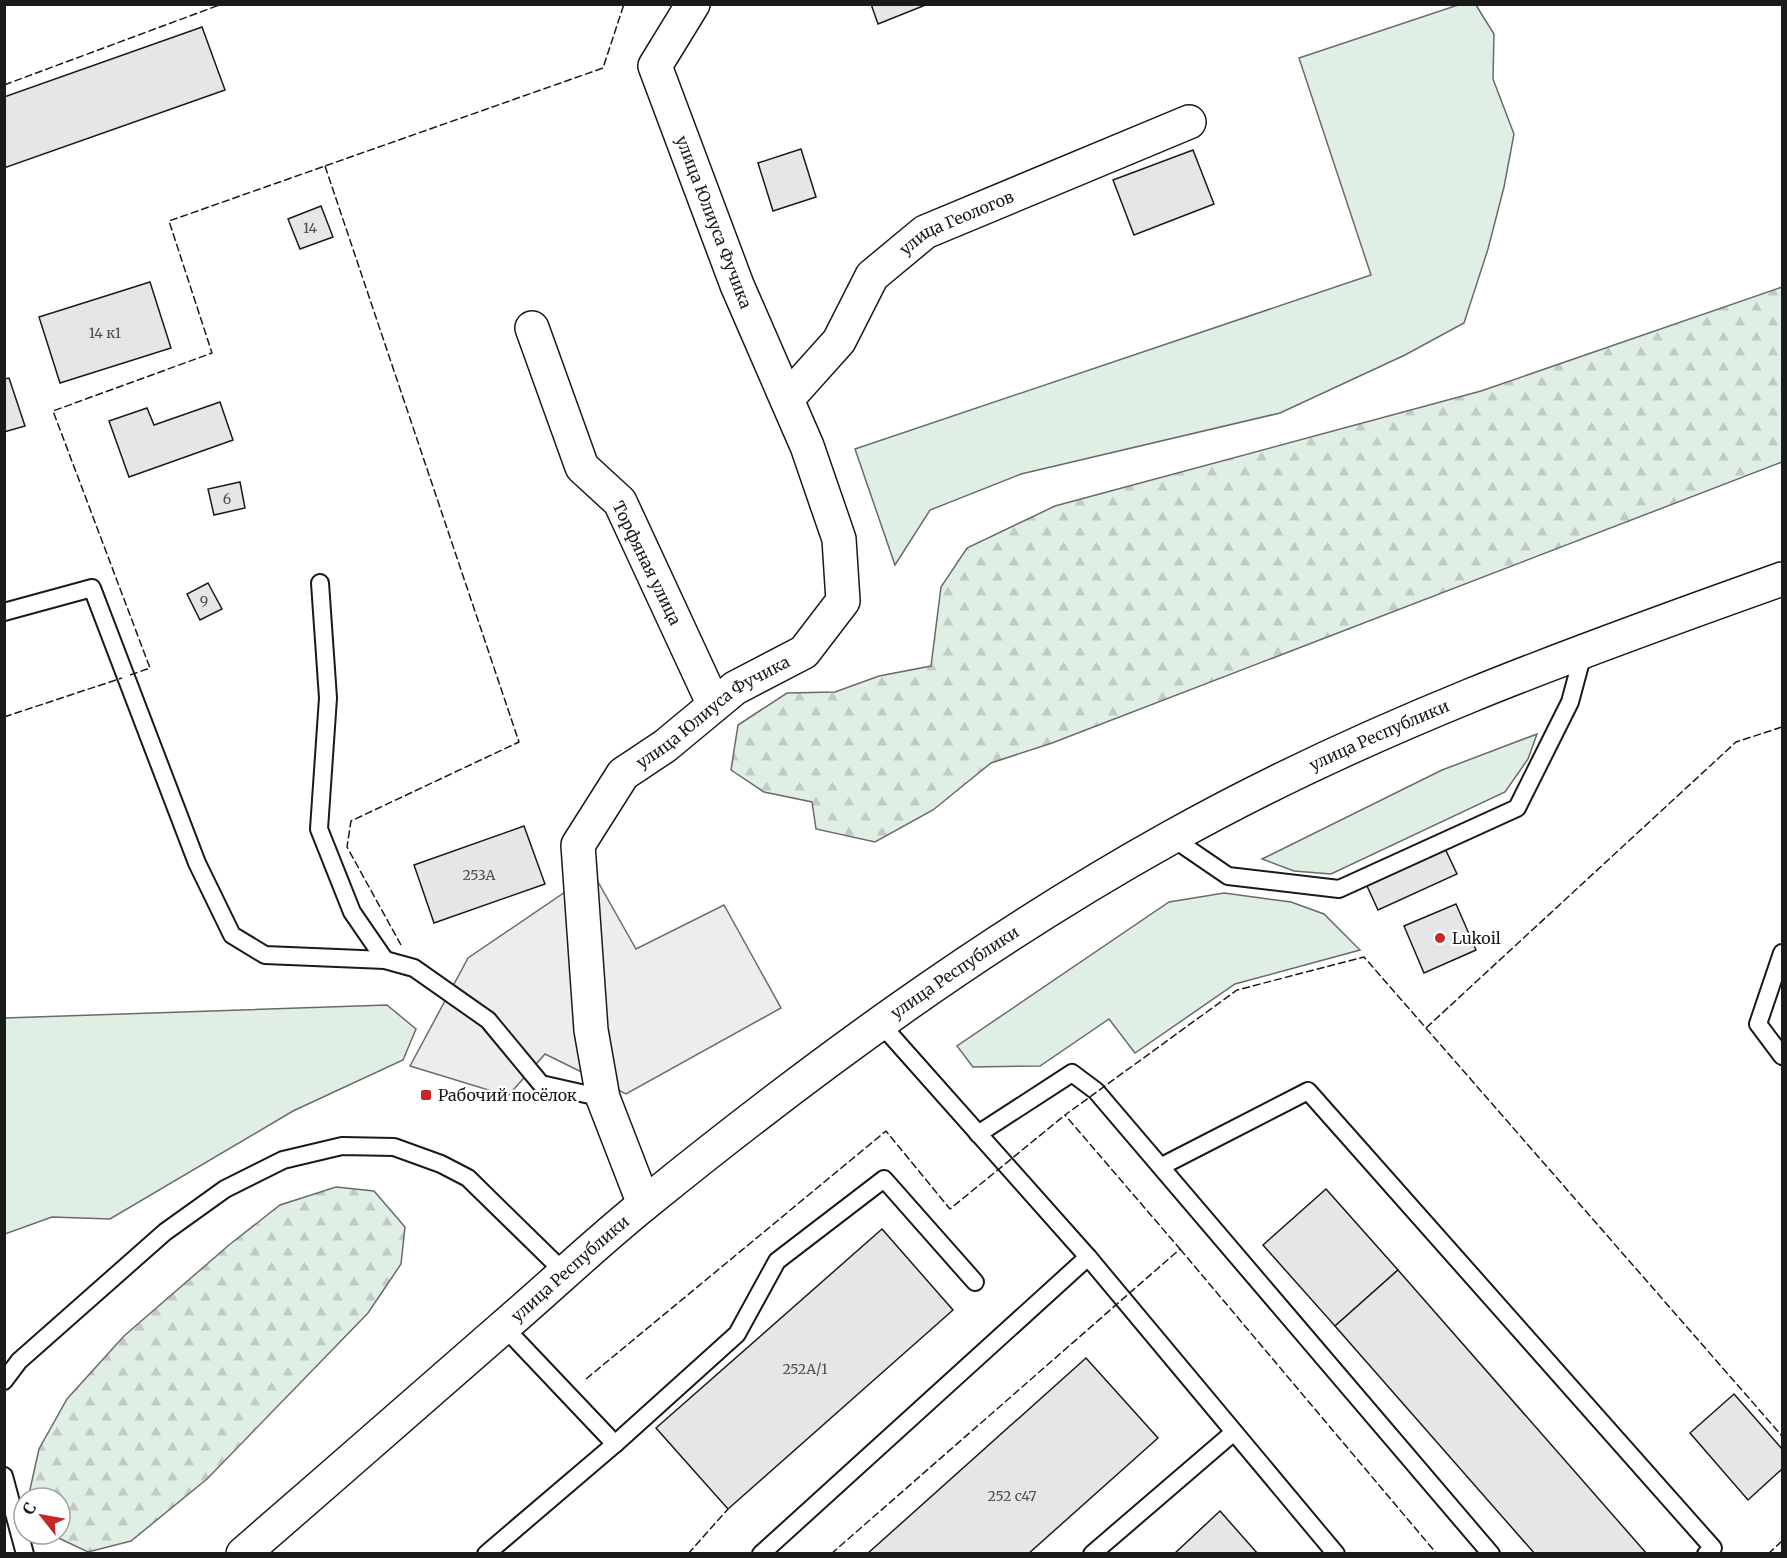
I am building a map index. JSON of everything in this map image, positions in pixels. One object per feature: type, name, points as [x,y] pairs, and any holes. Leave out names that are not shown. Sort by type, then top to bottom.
[{"type":"street","name":"улица Юлиуса Фучика","points":[[644,1204],[603,1098],[591,1030],[578,845],[623,774],[665,746],[735,688],[804,652],[843,601],[839,539],[807,446],[737,285],[655,66],[693,4]]},
{"type":"street","name":"улица Геологов","points":[[787,399],[839,341],[872,276],[925,232],[1189,122]]},
{"type":"street","name":"Торфяная улица","points":[[532,328],[582,467],[620,502],[714,705]]},
{"type":"street","name":"улица Республики","points":[[243,1554],[644,1204],[764,1109],[880,1023],[1027,924],[1171,837],[1303,770],[1442,707],[1585,650],[1782,579]]},
{"type":"lane","points":[[320,583],[328,698],[319,829],[352,912],[385,960]]},
{"type":"lane","points":[[4,612],[92,588],[197,863],[232,935],[265,955],[385,960],[414,968],[488,1020],[542,1084],[603,1098]]},
{"type":"lane","points":[[1171,837],[1228,876],[1339,889],[1516,808],[1570,702],[1585,650]]},
{"type":"lane","points":[[1782,953],[1758,1024],[1782,1056]]},
{"type":"lane","points":[[880,1023],[1088,1257],[1336,1554]]},
{"type":"lane","points":[[978,1134],[1072,1073],[1096,1091],[1491,1554]]},
{"type":"lane","points":[[1162,1166],[1308,1090],[1713,1548],[1706,1554]]},
{"type":"lane","points":[[4,1381],[19,1361],[157,1240],[225,1190],[283,1160],[342,1146],[394,1147],[441,1164],[468,1178],[565,1273]]},
{"type":"lane","points":[[486,1554],[615,1444],[737,1334],[777,1261],[884,1179],[975,1282]]},
{"type":"lane","points":[[761,1554],[1088,1257]]},
{"type":"lane","points":[[504,1327],[615,1444]]},
{"type":"lane","points":[[1092,1554],[1234,1432]]},
{"type":"lane","points":[[4,1476],[25,1554]]},
{"type":"green space","points":[[1458,5],[1476,5],[1494,34],[1493,79],[1514,134],[1504,187],[1488,249],[1464,323],[1405,355],[1280,413],[1021,474],[930,510],[895,565],[855,449],[1371,275],[1299,58]]},
{"type":"green space","points":[[1782,287],[1782,462],[1052,743],[991,763],[933,810],[875,842],[816,829],[812,802],[764,792],[731,770],[738,725],[787,693],[835,692],[879,676],[931,666],[941,587],[967,548],[1055,506],[1481,391]]},
{"type":"green space","points":[[1537,734],[1528,759],[1505,792],[1331,874],[1294,871],[1262,859],[1442,770]]},
{"type":"green space","points":[[1224,893],[1291,902],[1324,914],[1360,950],[1235,984],[1135,1053],[1109,1019],[1040,1066],[973,1067],[957,1046],[1169,902]]},
{"type":"green space","points":[[387,1005],[416,1029],[403,1060],[293,1111],[110,1219],[52,1217],[5,1234],[5,1018]]},
{"type":"green space","points":[[336,1187],[374,1191],[405,1227],[401,1264],[368,1313],[207,1479],[131,1541],[88,1552],[72,1544],[72,1486],[31,1486],[39,1449],[67,1399],[124,1336],[229,1245],[280,1205]]},
{"type":"shaded area","points":[[593,873],[636,949],[724,905],[781,1008],[626,1094],[545,1054],[508,1096],[410,1066],[468,958]]},
{"type":"building","points":[[871,4],[928,4],[878,24]]},
{"type":"building","points":[[202,27],[225,90],[4,168],[4,97]]},
{"type":"building","points":[[801,149],[816,197],[773,211],[758,163]]},
{"type":"building","points":[[1193,150],[1214,204],[1134,235],[1113,180]]},
{"type":"building","points":[[321,206],[333,237],[300,249],[288,219]]},
{"type":"building","points":[[150,282],[171,348],[60,383],[39,317]]},
{"type":"building","points":[[9,378],[25,426],[4,432],[4,379]]},
{"type":"building","points":[[220,402],[233,440],[129,477],[109,421],[147,408],[154,425]]},
{"type":"building","points":[[240,482],[245,508],[214,515],[208,489]]},
{"type":"building","points":[[208,583],[222,609],[200,620],[187,594]]},
{"type":"building","points":[[524,826],[545,884],[434,923],[414,865]]},
{"type":"building","points":[[1440,838],[1457,874],[1378,910],[1361,873]]},
{"type":"building","name":"Lukoil","points":[[1456,904],[1476,950],[1424,973],[1404,926]]},
{"type":"building","points":[[1326,1189],[1398,1270],[1335,1326],[1263,1245]]},
{"type":"building","points":[[882,1229],[953,1310],[728,1509],[656,1428]]},
{"type":"building","points":[[1398,1270],[1647,1554],[1535,1554],[1335,1326]]},
{"type":"building","points":[[1086,1358],[1158,1438],[1028,1554],[867,1554]]},
{"type":"building","points":[[1734,1394],[1782,1449],[1782,1469],[1748,1500],[1690,1433]]},
{"type":"building","points":[[1220,1511],[1258,1554],[1174,1554]]},
{"type":"fence","points":[[4,85],[222,4]]},
{"type":"fence","points":[[130,675],[150,668],[53,411],[212,353],[169,221],[603,68],[624,4]]},
{"type":"fence","points":[[325,166],[519,742],[351,821],[347,847],[401,945]]},
{"type":"fence","points":[[4,717],[122,678]]},
{"type":"fence","points":[[1426,1028],[1736,742],[1782,727]]},
{"type":"fence","points":[[831,1554],[1180,1249],[1065,1115],[1237,990],[1364,957],[1782,1436]]},
{"type":"fence","points":[[586,1379],[886,1131],[950,1209],[1065,1115]]},
{"type":"fence","points":[[1180,1249],[1437,1554]]},
{"type":"fence","points":[[688,1554],[728,1509]]},
{"type":"fence","points":[[1768,1554],[1782,1541]]},
{"type":"place","name":"Lukoil","points":[[1440,938]]},
{"type":"place","name":"Рабочий посёлок","points":[[426,1095]]}]
